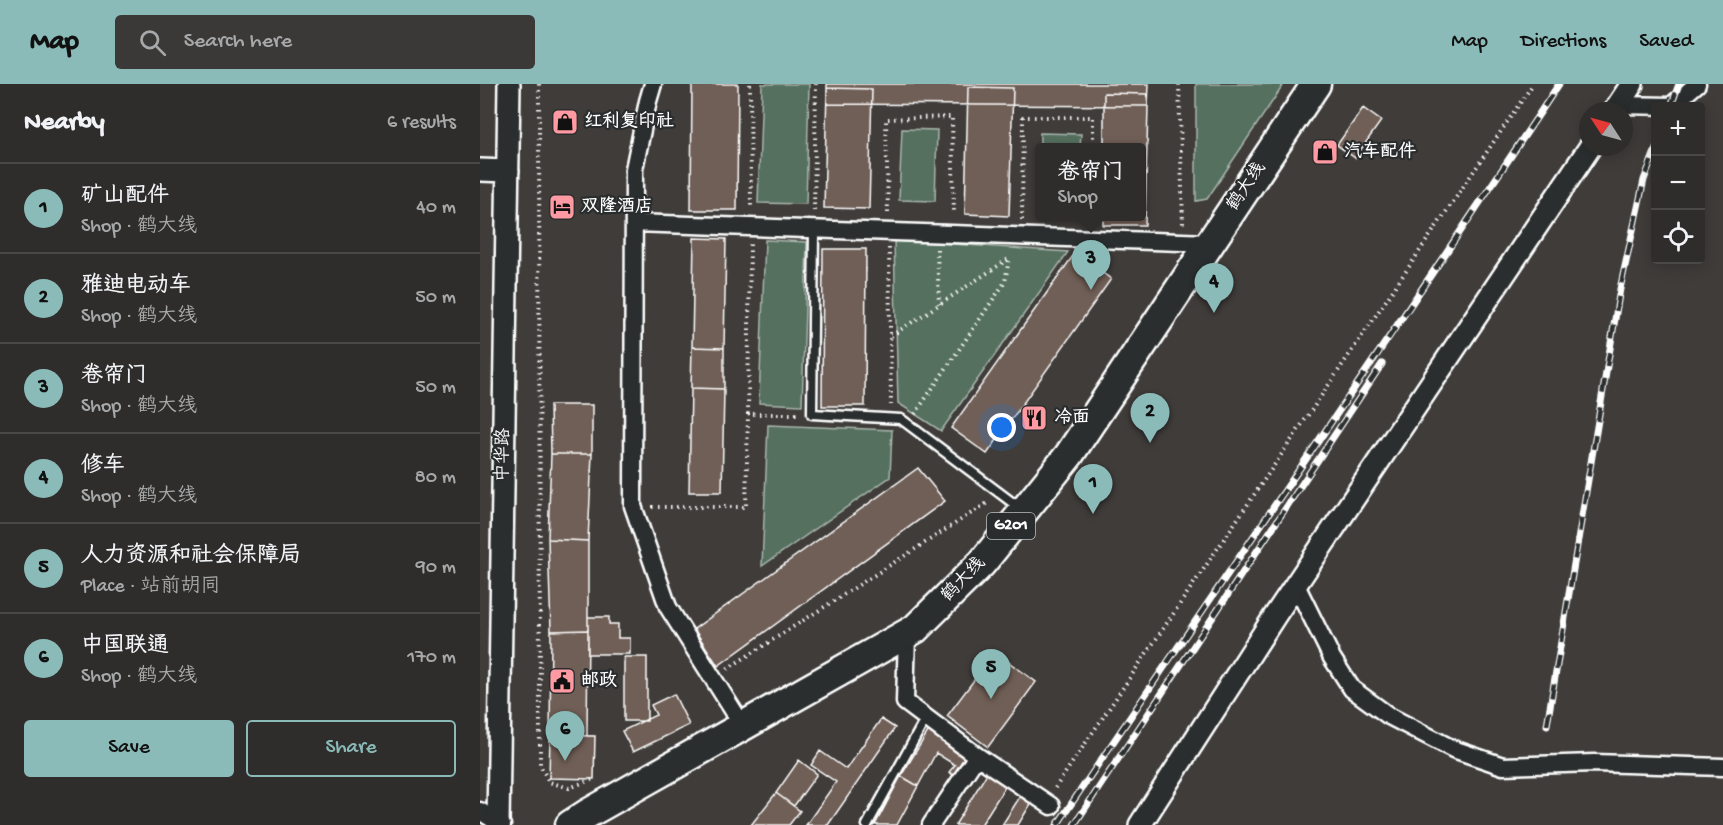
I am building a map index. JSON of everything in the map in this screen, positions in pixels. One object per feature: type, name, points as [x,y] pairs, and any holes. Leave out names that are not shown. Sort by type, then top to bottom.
[{"type":"highway","name":"鹤大线","points":[[570,825],[915,629],[982,563],[1069,455],[1197,243],[1316,84]]},
{"type":"street","name":"中华路","points":[[500,824],[509,84]]},
{"type":"street","points":[[653,84],[634,169],[633,506],[668,607],[743,726]]},
{"type":"street","points":[[1620,102],[1632,84]]},
{"type":"street","points":[[1633,107],[1671,106],[1697,84]]},
{"type":"street","points":[[1140,825],[1296,585],[1584,156]]},
{"type":"street","points":[[480,170],[508,171]]},
{"type":"street","points":[[634,223],[1197,243]]},
{"type":"street","points":[[1296,585],[1332,658],[1352,689],[1389,716],[1453,749],[1503,766],[1594,763],[1723,767]]},
{"type":"street","points":[[907,634],[905,702],[977,756],[1048,804]]},
{"type":"street","points":[[931,825],[977,756]]},
{"type":"street","points":[[480,811],[500,824]]},
{"type":"lane","points":[[814,230],[812,414],[901,419],[1023,511]]},
{"type":"lane","points":[[867,825],[926,718]]},
{"type":"path","points":[[539,84],[540,765],[549,782],[569,788],[600,777]]},
{"type":"path","points":[[633,506],[747,507],[751,228],[750,84]]},
{"type":"path","points":[[814,230],[816,84]]},
{"type":"path","points":[[1179,84],[1197,243]]},
{"type":"path","points":[[1048,804],[1533,84]]},
{"type":"path","points":[[890,336],[1022,250],[1023,117],[1093,117],[1093,143]]},
{"type":"path","points":[[936,234],[939,304]]},
{"type":"path","points":[[908,425],[1005,282],[1009,259]]},
{"type":"path","points":[[748,414],[812,414]]},
{"type":"path","points":[[713,678],[1000,494]]},
{"type":"green space","points":[[762,84],[809,84],[806,204],[758,203]]},
{"type":"green space","points":[[1196,84],[1284,84],[1207,199],[1196,201]]},
{"type":"green space","points":[[902,129],[937,130],[935,201],[899,200]]},
{"type":"green space","points":[[1040,133],[1081,134],[1080,143],[1040,143]]},
{"type":"green space","points":[[765,240],[807,242],[802,405],[759,403]]},
{"type":"green space","points":[[894,240],[1068,252],[941,431],[898,403]]},
{"type":"green space","points":[[768,425],[892,430],[890,477],[762,566]]},
{"type":"building","points":[[692,84],[738,84],[737,210],[691,210]]},
{"type":"building","points":[[827,84],[1149,84],[1148,106],[827,104]]},
{"type":"building","points":[[968,87],[1013,88],[1009,216],[965,214]]},
{"type":"building","points":[[827,88],[872,89],[869,209],[824,208]]},
{"type":"building","points":[[1104,93],[1147,94],[1146,185],[1146,143],[1104,143]]},
{"type":"building","points":[[1363,108],[1381,121],[1355,158],[1337,145]]},
{"type":"building","points":[[1103,221],[1145,221],[1145,225],[1103,225]]},
{"type":"building","points":[[694,238],[726,239],[724,348],[692,347]]},
{"type":"building","points":[[823,249],[866,249],[865,406],[822,406]]},
{"type":"building","points":[[1075,253],[1111,279],[987,454],[951,428]]},
{"type":"building","points":[[692,347],[724,348],[724,389],[691,388]]},
{"type":"building","points":[[691,388],[724,389],[722,492],[689,492]]},
{"type":"building","points":[[550,405],[592,405],[592,454],[551,454]]},
{"type":"building","points":[[551,454],[592,454],[588,541],[548,539]]},
{"type":"building","points":[[918,468],[945,501],[718,666],[694,629]]},
{"type":"building","points":[[548,539],[588,541],[588,630],[551,631]]},
{"type":"building","points":[[588,617],[609,617],[609,624],[618,624],[618,638],[630,638],[630,654],[588,654]]},
{"type":"building","points":[[588,630],[587,736],[550,735],[551,631]]},
{"type":"building","points":[[995,652],[1036,682],[988,747],[947,716]]},
{"type":"building","points":[[624,657],[647,657],[647,721],[624,721]]},
{"type":"building","points":[[674,694],[689,725],[633,752],[622,731],[656,715],[651,705]]},
{"type":"building","points":[[881,719],[895,728],[828,825],[806,825],[836,782],[811,765],[820,751],[846,769]]},
{"type":"building","points":[[929,730],[967,757],[955,776],[949,772],[955,765],[936,753],[918,786],[901,776]]},
{"type":"building","points":[[550,735],[595,736],[594,779],[549,778]]},
{"type":"building","points":[[799,760],[817,774],[794,806],[776,793]]},
{"type":"building","points":[[989,770],[1008,782],[981,825],[955,825]]},
{"type":"building","points":[[901,776],[918,786],[897,825],[875,825]]},
{"type":"building","points":[[776,793],[800,811],[789,825],[751,825]]},
{"type":"building","points":[[1021,795],[1032,802],[1018,825],[1002,825]]},
{"type":"railway","points":[[1057,825],[1559,84]]},
{"type":"railway","points":[[1672,102],[1679,84]]},
{"type":"railway","points":[[1547,725],[1620,289],[1644,180],[1653,156]]},
{"type":"railway","points":[[1074,825],[1382,364]]},
{"type":"place","name":"红利复印社","points":[[565,122]]},
{"type":"place","name":"汽车配件","points":[[1325,152]]},
{"type":"place","name":"双隆酒店","points":[[562,207]]},
{"type":"place","name":"卷帘门","points":[[1091,290]]},
{"type":"place","name":"修车","points":[[1214,313]]},
{"type":"place","name":"冷面","points":[[1034,418]]},
{"type":"place","name":"雅迪电动车","points":[[1150,443]]},
{"type":"place","name":"矿山配件","points":[[1093,514]]},
{"type":"place","name":"邮政","points":[[562,681]]},
{"type":"place","name":"人力资源和社会保障局","points":[[991,699]]},
{"type":"place","name":"中国联通","points":[[565,761]]}]
